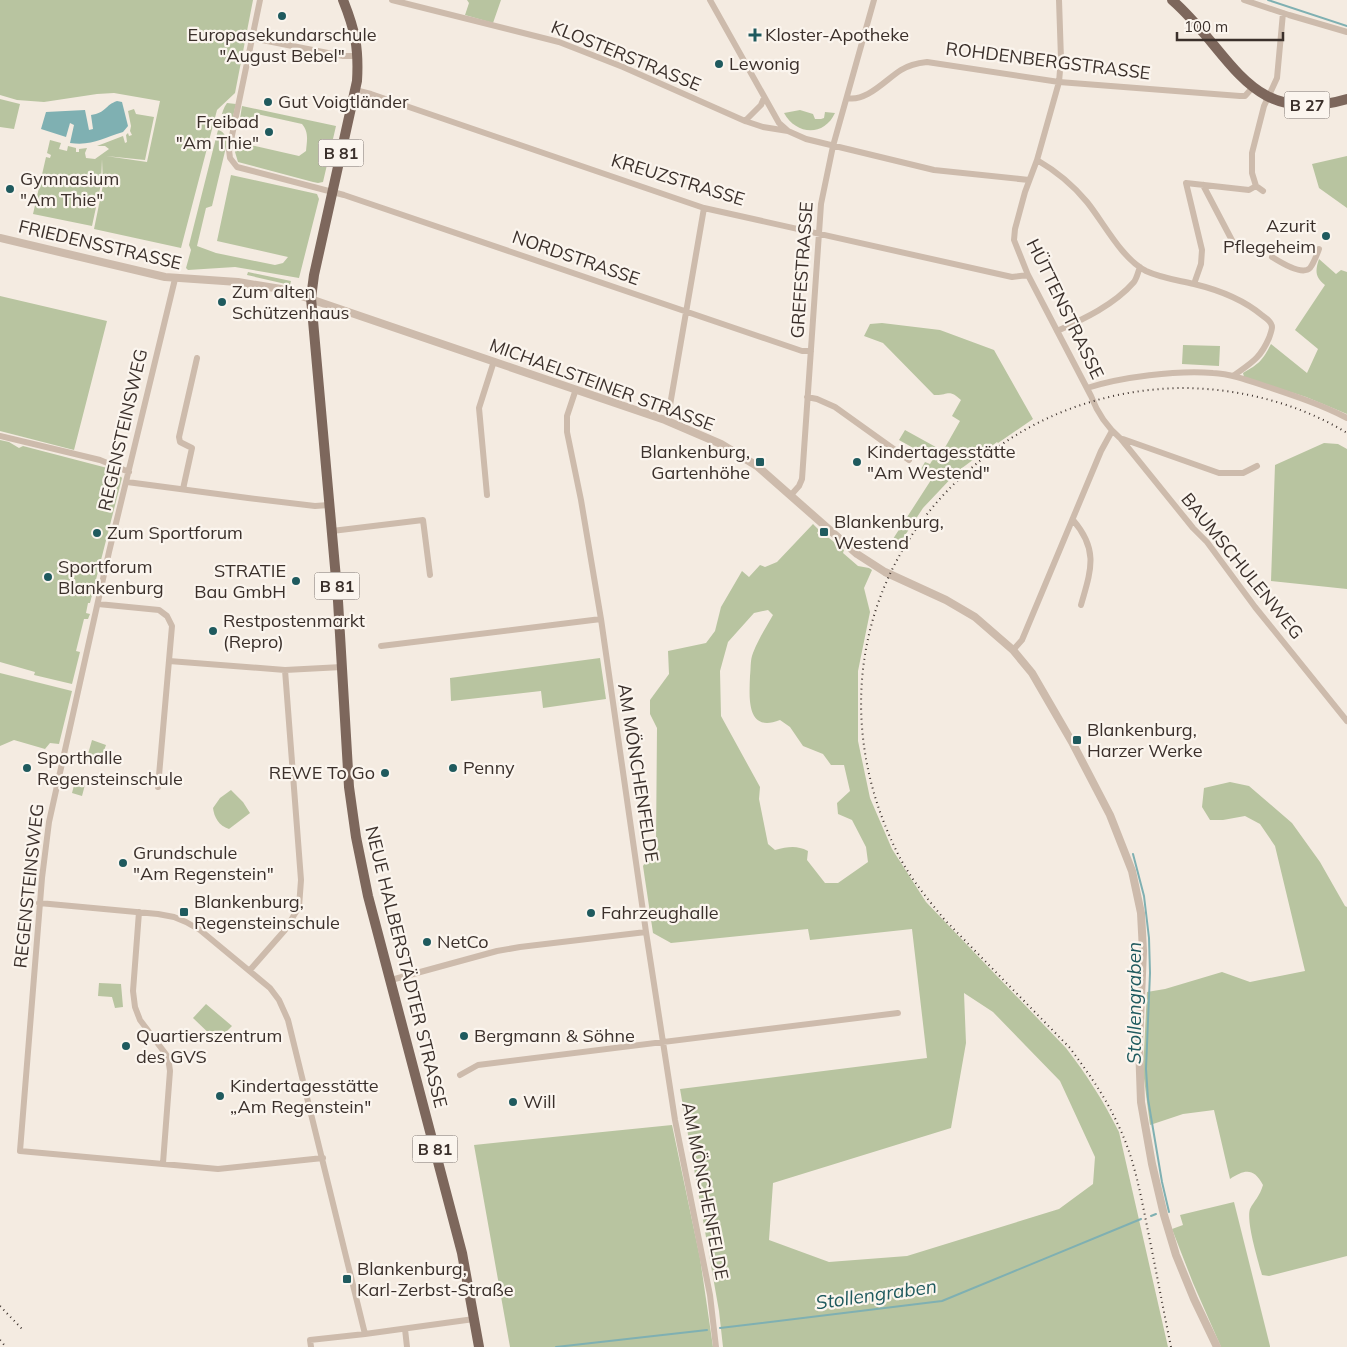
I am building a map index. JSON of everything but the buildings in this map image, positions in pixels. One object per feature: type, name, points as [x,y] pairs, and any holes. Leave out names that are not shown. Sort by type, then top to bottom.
[{"type":"main road","name":"NEUE HALBERSTÄDTER STRASSE","points":[[343,0],[355,34],[358,56],[356,90],[310,298],[332,530],[342,667],[346,757],[352,816],[368,896],[462,1252],[479,1347]]},
{"type":"main road","name":"B 27","points":[[1172,0],[1253,87],[1268,98],[1306,106],[1326,104],[1347,98]]},
{"type":"street","points":[[260,0],[252,38],[343,56],[358,56]]},
{"type":"street","name":"KLOSTERSTRASSE","points":[[392,0],[559,42],[623,67],[763,127],[934,170],[1028,180]]},
{"type":"street","points":[[710,0],[764,98],[779,123],[788,132]]},
{"type":"street","name":"GREFESTRASSE","points":[[791,495],[802,479],[821,204],[833,146],[874,0]]},
{"type":"street","name":"HÜTTENSTRASSE","points":[[1059,0],[1061,59],[1059,82],[1037,160],[1028,180],[1015,229],[1014,240],[1028,275],[1096,408],[1112,431]]},
{"type":"street","points":[[1244,0],[1347,32]]},
{"type":"street","points":[[1263,191],[1256,186],[1252,173],[1252,153],[1264,106],[1277,78],[1283,13]]},
{"type":"street","name":"NORDSTRASSE","points":[[252,38],[229,150],[233,163],[237,167],[332,192],[802,351],[810,351]]},
{"type":"street","name":"ROHDENBERGSTRASSE","points":[[847,98],[854,100],[862,97],[901,70],[914,64],[927,62],[1059,82],[1240,96],[1245,96],[1253,87]]},
{"type":"street","name":"KREUZSTRASSE","points":[[356,90],[704,208],[1012,277],[1028,275]]},
{"type":"street","points":[[746,121],[761,105],[764,98]]},
{"type":"street","points":[[1037,160],[1060,175],[1074,188],[1126,255],[1140,267],[1162,277],[1194,284],[1237,299],[1256,310],[1270,322],[1272,327],[1270,334],[1258,358],[1233,376]]},
{"type":"street","points":[[1194,284],[1201,264],[1202,250],[1186,183],[1249,190],[1256,186]]},
{"type":"street","points":[[1203,185],[1236,248]]},
{"type":"street","points":[[665,420],[669,410],[704,208]]},
{"type":"street","name":"FRIEDENSSTRASSE","points":[[0,238],[175,278],[264,285],[310,298]]},
{"type":"street","points":[[1272,257],[1282,264],[1306,270],[1310,267],[1319,249]]},
{"type":"street","points":[[1057,331],[1105,307],[1135,280],[1140,267]]},
{"type":"street","name":"REGENSTEINSWEG","points":[[163,1163],[20,1151],[43,868],[53,799],[175,278]]},
{"type":"street","name":"MICHAELSTEINER STRASSE","points":[[310,298],[665,420],[721,444],[757,466],[857,554],[891,575],[946,600],[963,610],[1013,650],[1032,673],[1072,742],[1110,815],[1132,871],[1141,913],[1143,951],[1138,1044],[1141,1102],[1152,1164],[1176,1255],[1217,1347]]},
{"type":"street","points":[[183,489],[192,448],[180,442],[179,437],[197,358]]},
{"type":"street","points":[[488,495],[479,408],[494,361]]},
{"type":"street","points":[[1087,388],[1126,379],[1182,373],[1212,373],[1233,376],[1330,409],[1347,418]]},
{"type":"street","name":"AM MÖNCHENFELDE","points":[[576,389],[566,424],[581,500],[600,619],[662,1041],[686,1180],[710,1295],[716,1347]]},
{"type":"street","points":[[807,397],[817,399],[842,411],[910,460]]},
{"type":"street","points":[[1013,650],[1022,640],[1106,439],[1112,431]]},
{"type":"street","name":"BAUMSCHULENWEG","points":[[1112,431],[1121,439],[1192,528],[1207,542],[1255,607],[1347,721]]},
{"type":"street","points":[[0,436],[100,460],[129,472]]},
{"type":"street","points":[[1121,439],[1219,473],[1243,473],[1257,466]]},
{"type":"street","points":[[127,482],[315,506],[330,505]]},
{"type":"street","points":[[332,530],[423,520],[430,575]]},
{"type":"street","points":[[1073,520],[1085,534],[1090,546],[1091,564],[1081,605]]},
{"type":"street","points":[[98,604],[160,610],[167,616],[172,626],[158,787]]},
{"type":"street","points":[[381,646],[600,619]]},
{"type":"street","points":[[169,661],[285,670],[342,667]]},
{"type":"street","points":[[250,970],[285,930],[299,907],[301,880],[285,670]]},
{"type":"street","points":[[40,903],[174,917],[194,926],[250,970],[279,1000],[288,1020],[366,1334]]},
{"type":"street","points":[[139,912],[133,991],[135,1007],[140,1020],[168,1057],[170,1071],[163,1163],[224,1169],[323,1158]]},
{"type":"street","points":[[391,980],[512,948],[646,932]]},
{"type":"street","points":[[460,1075],[478,1065],[898,1013]]},
{"type":"street","points":[[311,1347],[310,1340],[474,1319]]},
{"type":"street","points":[[405,1329],[407,1347]]},
{"type":"green space","points":[[0,0],[253,0],[235,93],[217,110],[181,248],[94,229],[103,185],[102,159],[101,184],[92,226],[33,214],[46,157],[50,158],[51,155],[47,153],[50,140],[61,143],[59,149],[67,151],[68,146],[76,148],[76,152],[79,152],[79,149],[87,148],[86,158],[95,159],[109,149],[105,146],[97,146],[123,136],[125,143],[127,142],[126,135],[128,133],[129,136],[132,135],[128,111],[134,109],[136,114],[154,117],[145,160],[106,156],[147,162],[160,101],[114,93],[44,102],[17,100],[0,95]]},
{"type":"green space","points":[[467,0],[501,0],[493,23],[465,15],[469,3]]},
{"type":"green space","points":[[0,99],[20,104],[14,129],[0,127]]},
{"type":"green space","points":[[227,103],[236,104],[231,125],[228,128],[224,127],[221,118]]},
{"type":"green space","points":[[242,106],[336,126],[323,182],[313,182],[238,162],[235,152],[238,142],[299,156],[306,151],[307,143],[307,133],[302,124],[257,114],[255,122],[240,119]]},
{"type":"green space","points":[[800,110],[813,114],[815,119],[824,118],[825,112],[835,113],[824,126],[810,130],[795,126],[784,113]]},
{"type":"green space","points":[[218,130],[225,137],[226,147],[212,206],[206,208],[197,246],[216,253],[275,265],[283,263],[288,257],[217,241],[231,175],[317,194],[319,199],[299,278],[235,267],[188,270],[186,268],[191,250],[189,245]]},
{"type":"green space","points":[[1347,156],[1347,208],[1319,188],[1312,164]]},
{"type":"green space","points":[[1319,259],[1336,274],[1341,270],[1347,272],[1347,414],[1306,397],[1244,377],[1243,373],[1260,361],[1271,344],[1307,373],[1318,349],[1295,330],[1325,285],[1317,274]]},
{"type":"green space","points":[[248,272],[291,281],[290,285],[247,275]]},
{"type":"green space","points":[[0,296],[107,321],[74,450],[0,431]]},
{"type":"green space","points":[[882,323],[940,330],[994,350],[1033,419],[997,442],[958,471],[923,508],[898,546],[891,542],[931,480],[920,471],[925,462],[930,464],[933,459],[899,440],[905,430],[943,451],[960,421],[952,416],[961,400],[950,393],[934,395],[883,343],[864,336],[870,324]]},
{"type":"green space","points":[[1183,345],[1220,346],[1219,366],[1182,364]]},
{"type":"green space","name":"Sportforum Blankenburg","points":[[0,440],[9,442],[19,448],[23,446],[115,470],[122,478],[90,603],[88,603],[86,613],[90,614],[88,619],[84,619],[76,651],[80,652],[72,684],[34,675],[35,672],[0,662]]},
{"type":"green space","points":[[1324,443],[1338,444],[1347,449],[1347,589],[1271,581],[1275,465]]},
{"type":"green space","points":[[813,524],[819,530],[817,533],[821,537],[824,534],[844,550],[843,553],[858,566],[872,570],[864,588],[870,612],[858,671],[858,741],[870,798],[892,849],[926,902],[1066,1048],[1101,1099],[1119,1132],[1168,1347],[723,1347],[719,1311],[680,1089],[927,1058],[912,929],[810,940],[808,929],[671,943],[653,933],[643,866],[656,845],[657,728],[650,714],[650,700],[669,674],[668,651],[706,643],[715,631],[721,607],[742,571],[749,577],[760,565],[765,567],[777,562]],"holes":[[[768,610],[773,615],[757,643],[751,659],[750,704],[752,712],[761,722],[769,723],[780,720],[790,727],[803,746],[823,754],[831,765],[844,765],[850,791],[837,803],[838,814],[852,820],[866,847],[868,862],[838,883],[825,883],[807,860],[808,851],[792,847],[775,850],[768,844],[759,799],[760,787],[721,716],[720,671],[728,642],[754,613]],[[964,993],[993,1012],[1060,1081],[1095,1157],[1093,1184],[1059,1209],[907,1256],[829,1262],[769,1240],[773,1183],[951,1128],[966,1043]]]},
{"type":"green space","points":[[600,658],[606,699],[543,708],[541,691],[451,701],[450,678]]},
{"type":"green space","points":[[0,673],[72,691],[59,744],[50,743],[45,749],[14,740],[0,746]]},
{"type":"green space","points":[[92,740],[106,745],[99,765],[86,761]]},
{"type":"green space","points":[[76,778],[86,781],[82,796],[72,793]]},
{"type":"green space","points":[[1230,782],[1249,786],[1292,823],[1320,862],[1347,907],[1347,1256],[1269,1276],[1262,1275],[1253,1241],[1249,1215],[1250,1209],[1263,1185],[1260,1179],[1253,1173],[1245,1172],[1230,1179],[1214,1110],[1183,1114],[1150,1125],[1143,1071],[1147,992],[1165,989],[1222,972],[1250,982],[1305,971],[1275,846],[1260,824],[1245,816],[1210,820],[1202,807],[1204,788]]},
{"type":"green space","points":[[231,790],[243,802],[250,813],[229,829],[222,826],[218,821],[213,808],[220,798]]},
{"type":"green space","points":[[99,983],[121,984],[123,1007],[115,1008],[112,997],[98,996]]},
{"type":"green space","points":[[206,1004],[232,1026],[217,1041],[193,1018]]},
{"type":"green space","points":[[672,1125],[700,1258],[713,1347],[510,1347],[474,1145]]},
{"type":"green space","points":[[1234,1202],[1270,1347],[1221,1347],[1172,1229],[1183,1225],[1180,1215]]},
{"type":"water","points":[[117,101],[122,102],[128,126],[123,132],[97,141],[78,144],[70,143],[74,125],[70,123],[66,137],[41,129],[46,112],[85,110],[89,130],[93,129],[91,115],[100,113]]},
{"type":"waterway","points":[[1268,0],[1347,26]]},
{"type":"waterway","name":"Stollengraben","points":[[1133,854],[1144,896],[1149,938],[1150,973],[1146,1069],[1148,1099],[1169,1212]]},
{"type":"waterway","name":"Stollengraben","points":[[1151,1216],[1156,1214]]},
{"type":"waterway","name":"Stollengraben","points":[[720,1328],[942,1301],[1141,1219]]},
{"type":"waterway","name":"Stollengraben","points":[[556,1347],[707,1330]]},
{"type":"railway","points":[[1171,1347],[1137,1179],[1125,1141],[1109,1107],[1091,1077],[1070,1048],[944,919],[913,879],[897,852],[875,798],[864,743],[861,688],[869,635],[886,584],[911,536],[946,492],[990,453],[1034,425],[1058,414],[1083,404],[1134,392],[1160,389],[1207,389],[1249,395],[1290,406],[1347,433]]},
{"type":"railway","points":[[0,1306],[23,1330]]},
{"type":"railway","points":[[0,1340],[6,1347]]},
{"type":"place","name":"Europasekundarschule \"August Bebel\"","points":[[282,16]]},
{"type":"place","name":"Kloster-Apotheke","points":[[755,35]]},
{"type":"place","name":"Lewonig","points":[[719,64]]},
{"type":"place","name":"Gut Voigtländer","points":[[268,102]]},
{"type":"place","name":"Freibad \"Am Thie\"","points":[[269,132]]},
{"type":"place","name":"Gymnasium \"Am Thie\"","points":[[10,189]]},
{"type":"place","name":"Azurit Pflegeheim","points":[[1326,236]]},
{"type":"place","name":"Zum alten Schützenhaus","points":[[222,302]]},
{"type":"place","name":"Blankenburg, Gartenhöhe","points":[[760,462]]},
{"type":"place","name":"Kindertagesstätte \"Am Westend\"","points":[[857,462]]},
{"type":"place","name":"Blankenburg, Westend","points":[[824,532]]},
{"type":"place","name":"Zum Sportforum","points":[[97,533]]},
{"type":"place","name":"Sportforum Blankenburg","points":[[48,577]]},
{"type":"place","name":"STRATIE Bau GmbH","points":[[296,581]]},
{"type":"place","name":"Restpostenmarkt (Repro)","points":[[213,631]]},
{"type":"place","name":"Blankenburg, Harzer Werke","points":[[1077,740]]},
{"type":"place","name":"Sporthalle Regensteinschule","points":[[27,768]]},
{"type":"place","name":"Penny","points":[[453,768]]},
{"type":"place","name":"REWE To Go","points":[[385,773]]},
{"type":"place","name":"Grundschule \"Am Regenstein\"","points":[[123,863]]},
{"type":"place","name":"Blankenburg, Regensteinschule","points":[[184,912]]},
{"type":"place","name":"Fahrzeughalle","points":[[591,913]]},
{"type":"place","name":"NetCo","points":[[427,942]]},
{"type":"place","name":"Bergmann & Söhne","points":[[464,1036]]},
{"type":"place","name":"Quartierszentrum des GVS","points":[[126,1046]]},
{"type":"place","name":"Kindertagesstätte „Am Regenstein\"","points":[[220,1096]]},
{"type":"place","name":"Will","points":[[513,1102]]},
{"type":"place","name":"Blankenburg, Karl-Zerbst-Straße","points":[[347,1279]]}]
